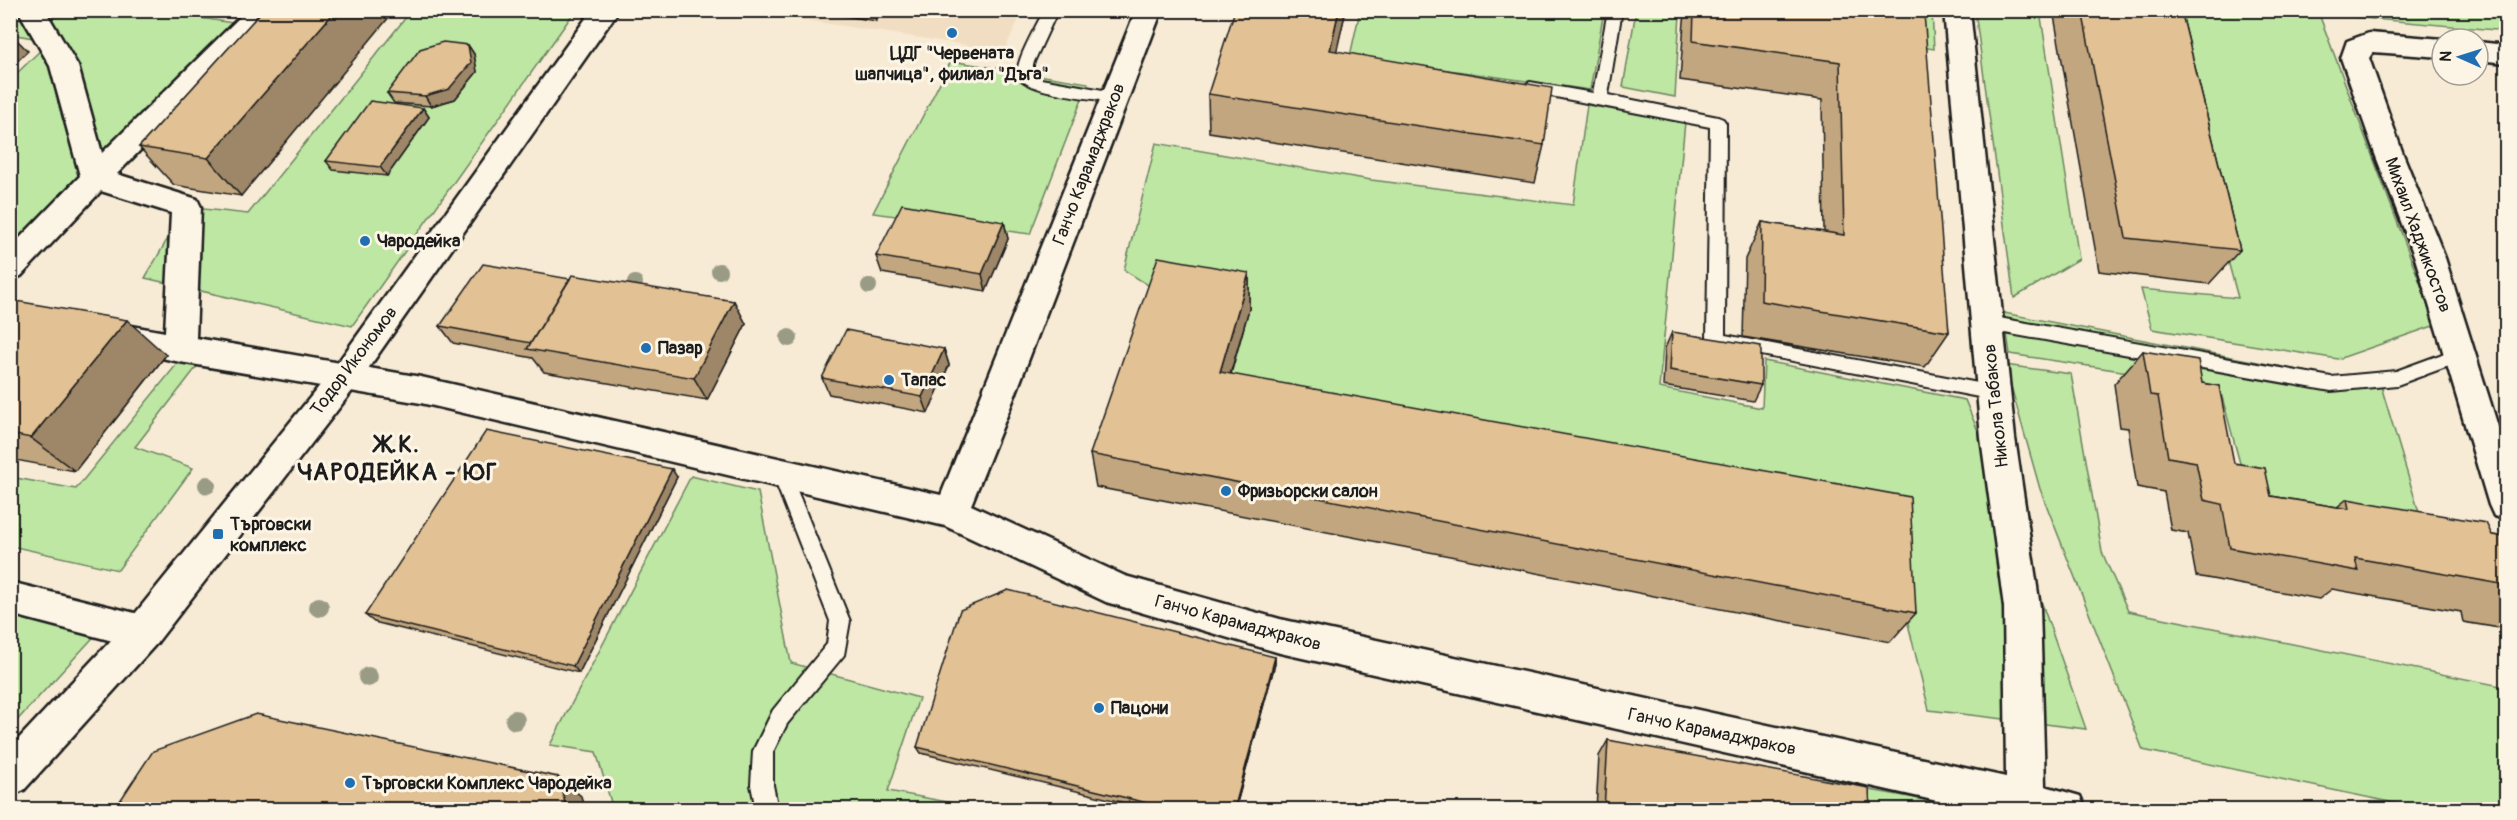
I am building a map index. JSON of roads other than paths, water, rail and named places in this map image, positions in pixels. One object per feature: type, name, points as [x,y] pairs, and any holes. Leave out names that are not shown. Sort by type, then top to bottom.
[{"type":"street","points":[[31,10],[64,66],[95,178]]},
{"type":"street","points":[[10,268],[95,178],[263,10]]},
{"type":"street","name":"Тодор Икономов","points":[[10,777],[142,632],[345,376],[606,10]]},
{"type":"street","name":"Ганчо Карамаджраков","points":[[1149,10],[998,398],[951,512],[1119,591],[1280,636],[2066,810]]},
{"type":"street","name":"Никола Табаков","points":[[1957,10],[1998,438],[2022,607],[2026,801]]},
{"type":"street","name":"Михаил Хаджикостов","points":[[2430,47],[2369,42],[2357,48],[2355,58],[2389,154],[2430,258],[2506,505]]},
{"type":"street","points":[[2490,52],[2506,54]]},
{"type":"street","points":[[95,178],[186,207],[180,349]]},
{"type":"street","points":[[78,328],[180,349],[421,390],[951,512]]},
{"type":"street","points":[[10,598],[142,632]]},
{"type":"lane","points":[[1051,10],[1026,64],[1025,75],[1036,84],[1115,97]]},
{"type":"lane","points":[[1600,99],[1615,10]]},
{"type":"lane","points":[[1509,84],[1600,99],[1718,123],[1716,340],[1994,393]]},
{"type":"lane","points":[[1988,323],[2331,384],[2397,378],[2459,356]]},
{"type":"lane","points":[[767,810],[762,785],[763,751],[780,717],[837,648],[840,621],[781,473]]},
{"type":"place","name":"ЦДГ \"Червената шапчица\", филиал \"Дъга\"","points":[[952,33]]},
{"type":"place","name":"Чародейка","points":[[365,241]]},
{"type":"place","name":"Пазар","points":[[646,348]]},
{"type":"place","name":"Тапас","points":[[889,380]]},
{"type":"place","name":"Фризьорски салон","points":[[1226,491]]},
{"type":"place","name":"Търговски комплекс","points":[[218,534]]},
{"type":"place","name":"Пацони","points":[[1099,708]]},
{"type":"place","name":"Търговски Комплекс Чародейка","points":[[350,783]]},
{"type":"district","name":"Ж.К. ЧАРОДЕЙКА - ЮГ","points":[[398,458]]}]
